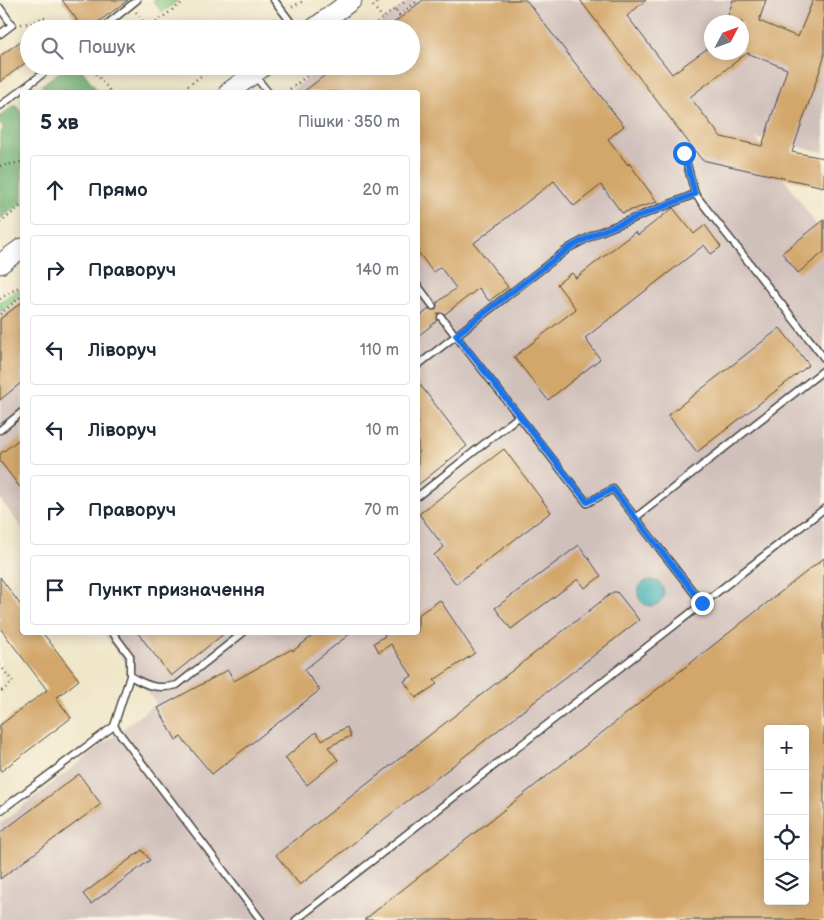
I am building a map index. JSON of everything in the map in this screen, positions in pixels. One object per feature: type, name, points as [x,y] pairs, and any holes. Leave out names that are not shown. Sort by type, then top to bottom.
[{"type":"main road","points":[[326,20],[352,0]]},
{"type":"main road","points":[[232,90],[252,75]]},
{"type":"main road","points":[[0,264],[20,249]]},
{"type":"lane","points":[[274,0],[289,20]]},
{"type":"lane","points":[[112,20],[134,2]]},
{"type":"lane","points":[[0,8],[12,25],[0,34]]},
{"type":"lane","points":[[21,90],[41,75]]},
{"type":"lane","points":[[261,75],[267,90]]},
{"type":"lane","points":[[0,106],[20,91]]},
{"type":"lane","points":[[684,153],[695,194],[824,358]]},
{"type":"lane","points":[[420,362],[569,248],[597,233],[695,194]]},
{"type":"lane","points":[[420,289],[433,306]]},
{"type":"lane","points":[[441,317],[587,502],[613,489],[702,603]]},
{"type":"lane","points":[[635,518],[824,370]]},
{"type":"lane","points":[[0,430],[20,414]]},
{"type":"lane","points":[[420,494],[519,416]]},
{"type":"lane","points":[[296,920],[824,509]]},
{"type":"lane","points":[[0,811],[114,726],[130,676],[130,656],[114,635]]},
{"type":"lane","points":[[130,676],[149,687],[164,688],[177,685],[240,635]]},
{"type":"lane","points":[[114,726],[261,920]]},
{"type":"path","points":[[159,20],[186,0]]},
{"type":"path","points":[[381,0],[373,6],[383,18]]},
{"type":"path","points":[[380,20],[408,0]]},
{"type":"path","points":[[395,9],[399,15],[419,0]]},
{"type":"path","points":[[134,2],[144,20]]},
{"type":"path","points":[[12,25],[20,24]]},
{"type":"path","points":[[97,75],[108,90]]},
{"type":"path","points":[[183,90],[202,75]]},
{"type":"path","points":[[289,90],[308,75]]},
{"type":"path","points":[[0,166],[20,162]]},
{"type":"path","points":[[0,223],[20,207]]},
{"type":"path","points":[[0,299],[20,286]]},
{"type":"path","points":[[0,314],[20,298]]},
{"type":"path","points":[[0,666],[13,682],[0,692]]},
{"type":"shaded area","points":[[410,0],[824,0],[824,152],[756,138],[824,236],[824,920],[0,920],[0,824],[156,703],[105,635],[420,635],[420,90],[293,90],[312,75],[420,75],[420,20],[384,20]]},
{"type":"shaded area","points":[[20,301],[20,525],[0,499],[0,316]]},
{"type":"green space","points":[[153,0],[179,0],[162,12]]},
{"type":"green space","points":[[55,75],[86,75],[97,90],[45,90],[42,85]]},
{"type":"green space","points":[[15,105],[20,111],[20,204],[0,219],[0,132],[4,129],[0,123],[0,116]]},
{"type":"green space","points":[[19,289],[20,297],[0,312],[0,302]]},
{"type":"water","points":[[651,580],[661,583],[664,593],[661,603],[651,606],[641,603],[638,593],[641,583]]},
{"type":"building","points":[[62,0],[128,0],[101,20],[77,20]]},
{"type":"building","points":[[423,0],[526,0],[624,126],[608,139],[628,165],[629,163],[657,202],[622,213],[601,185],[574,206],[554,181],[474,243],[508,287],[489,301],[479,288],[445,314],[438,313],[437,321],[420,334],[420,316],[429,309],[436,310],[437,303],[456,288],[440,267],[433,272],[420,255],[420,90],[306,90],[325,75],[420,75],[420,20],[397,20]]},
{"type":"building","points":[[580,0],[646,0],[627,16],[672,74],[704,51],[704,60],[738,60],[690,97],[721,137],[762,146],[787,69],[749,54],[749,15],[728,15],[733,0],[766,0],[759,21],[798,37],[813,0],[824,0],[824,58],[792,152],[824,158],[824,187],[702,160]]},
{"type":"building","points":[[20,42],[20,67],[0,82],[0,56]]},
{"type":"building","points":[[673,208],[694,234],[705,225],[721,247],[711,254],[704,245],[585,338],[600,359],[548,400],[514,357],[576,309],[557,284],[572,273],[576,278],[635,232],[638,235]]},
{"type":"building","points":[[824,220],[824,252],[798,273],[782,253]]},
{"type":"building","points":[[20,304],[20,384],[0,400],[0,319]]},
{"type":"building","points":[[780,328],[809,365],[697,452],[668,415]]},
{"type":"building","points":[[420,385],[467,446],[420,483]]},
{"type":"building","points":[[20,439],[20,487],[0,461],[0,454]]},
{"type":"building","points":[[504,449],[551,512],[456,584],[434,555],[444,547],[420,513]]},
{"type":"building","points":[[579,545],[601,576],[585,588],[578,579],[511,629],[495,608]]},
{"type":"building","points":[[824,558],[824,920],[364,920]]},
{"type":"building","points":[[0,577],[20,604],[20,635],[44,635],[79,680],[56,698],[71,718],[0,772],[0,725],[47,690],[0,628]]},
{"type":"building","points":[[613,592],[617,592],[639,620],[300,885],[276,855]]},
{"type":"building","points":[[440,600],[475,653],[434,680],[437,684],[416,698],[404,681],[412,676],[391,644],[379,652],[374,643],[384,635],[420,635],[420,614]]},
{"type":"building","points":[[139,635],[222,635],[171,676]]},
{"type":"building","points":[[313,635],[348,635],[304,670],[320,690],[212,774],[181,737],[176,740],[158,708],[228,670],[234,681],[292,649],[293,651]]},
{"type":"building","points":[[347,727],[351,736],[328,747],[338,760],[307,785],[285,758],[316,732],[322,740]]},
{"type":"building","points":[[79,774],[101,804],[0,879],[0,833]]},
{"type":"building","points":[[142,850],[150,860],[91,904],[83,894]]},
{"type":"route","points":[[684,153],[695,194],[597,233],[569,248],[456,335],[587,502],[613,489],[702,603]]}]
